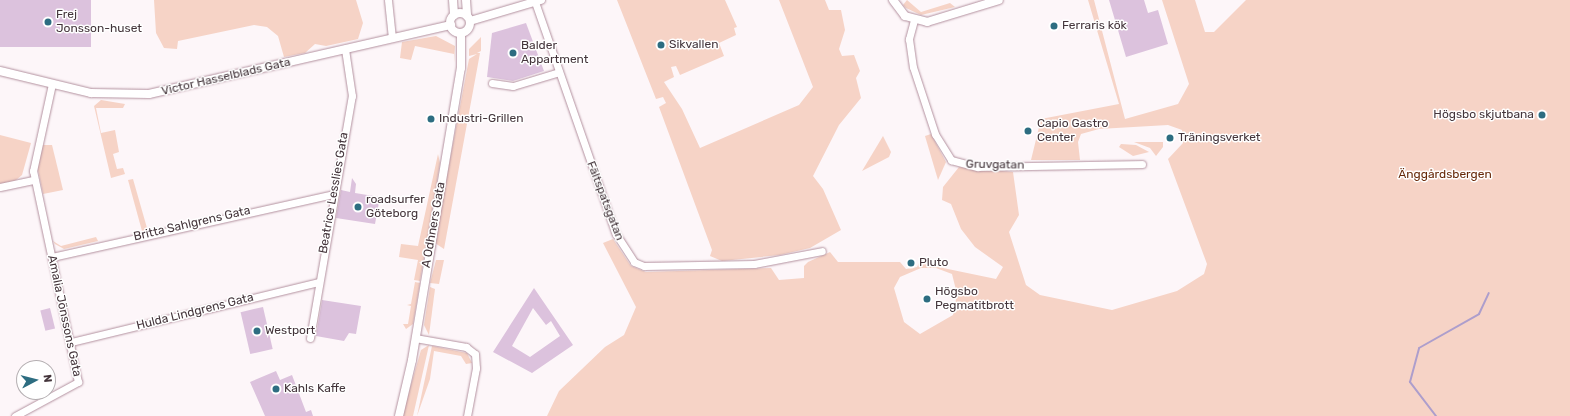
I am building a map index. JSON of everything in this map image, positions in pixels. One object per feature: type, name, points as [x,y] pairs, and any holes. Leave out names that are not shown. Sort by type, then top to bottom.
[{"type":"street","points":[[388,0],[392,37]]},
{"type":"street","points":[[453,0],[454,15],[451,25],[461,33],[468,29],[469,18],[466,0]]},
{"type":"street","points":[[893,0],[899,11],[914,20],[932,21],[999,0]]},
{"type":"street","points":[[454,15],[469,18],[538,1]]},
{"type":"street","name":"Fältspatsgatan","points":[[538,1],[559,72],[616,234],[634,262],[644,266],[754,264],[822,251]]},
{"type":"street","name":"Gruvgatan","points":[[914,20],[909,39],[913,67],[935,134],[951,160],[978,167],[1142,164]]},
{"type":"street","name":"Victor Hasselblads Gata","points":[[0,71],[52,84],[108,95],[149,94],[392,37],[451,25]]},
{"type":"street","name":"A Odhners Gata","points":[[399,416],[415,338],[461,68],[461,33]]},
{"type":"street","name":"Beatrice Lesslies Gata","points":[[310,338],[333,194],[352,96],[345,49]]},
{"type":"street","points":[[492,83],[512,86],[559,72]]},
{"type":"street","name":"Amalia Jönssons Gata","points":[[15,416],[78,382],[71,342],[34,180],[34,163],[52,84]]},
{"type":"street","points":[[0,187],[34,180]]},
{"type":"street","name":"Britta Sahlgrens Gata","points":[[52,257],[333,194]]},
{"type":"street","name":"Hulda Lindgrens Gata","points":[[71,342],[319,282]]},
{"type":"street","points":[[415,338],[466,347],[475,354],[476,368],[467,416]]},
{"type":"green space","points":[[154,0],[356,0],[363,23],[358,39],[326,46],[315,44],[305,53],[284,57],[278,36],[267,27],[254,25],[178,41],[177,49],[164,48],[156,33]]},
{"type":"green space","points":[[617,0],[725,0],[737,27],[734,28],[736,35],[719,43],[724,56],[680,75],[676,66],[671,67],[674,77],[664,82],[682,109],[700,148],[799,105],[813,87],[779,0],[825,0],[829,10],[841,10],[845,30],[839,49],[842,56],[854,55],[860,71],[856,78],[861,98],[839,125],[813,176],[823,189],[841,230],[810,248],[780,255],[722,261],[710,256],[712,250],[659,107],[666,103],[663,97],[656,99]]},
{"type":"green space","points":[[907,0],[921,12],[950,3],[955,7],[921,15],[903,5]]},
{"type":"green space","name":"Änggårdsbergen","points":[[1088,0],[1094,0],[1125,119],[1178,104],[1189,84],[1162,0],[1195,0],[1205,32],[1214,32],[1246,0],[1570,0],[1570,416],[547,416],[559,391],[605,347],[624,335],[636,307],[603,243],[613,239],[631,266],[646,272],[771,268],[779,280],[804,278],[804,266],[808,262],[830,252],[838,262],[900,262],[906,269],[917,267],[919,263],[996,279],[1003,267],[975,247],[961,229],[951,204],[942,200],[943,187],[959,167],[1013,172],[1019,215],[1009,232],[1026,285],[1040,295],[1112,310],[1177,291],[1204,274],[1207,264],[1168,159],[1183,143],[1182,130],[1168,125],[1099,129],[1081,134],[1078,142],[1080,160],[1031,160],[1041,119],[1119,104]],"holes":[[[921,268],[936,268],[952,274],[957,294],[953,315],[920,334],[904,322],[894,288],[900,277]]]},
{"type":"green space","points":[[436,36],[455,46],[454,63],[454,54],[415,46],[411,60],[400,58],[402,42]]},
{"type":"green space","points":[[481,37],[481,51],[477,53],[480,53],[444,249],[435,243],[469,59],[477,54],[469,56],[469,49]]},
{"type":"green space","points":[[101,100],[125,104],[123,108],[96,108],[101,133],[115,130],[119,152],[113,154],[117,169],[123,168],[125,174],[111,178],[94,106]]},
{"type":"green space","points":[[931,134],[946,162],[938,180],[925,136]]},
{"type":"green space","points":[[0,135],[31,143],[22,175],[15,181],[0,184]]},
{"type":"green space","points":[[883,136],[891,152],[889,157],[862,171]]},
{"type":"green space","points":[[1134,142],[1163,142],[1163,147],[1156,156],[1150,148]]},
{"type":"green space","points":[[1121,144],[1136,145],[1149,152],[1133,156],[1119,147]]},
{"type":"green space","points":[[42,145],[52,145],[63,190],[43,194],[37,165]]},
{"type":"green space","points":[[438,154],[440,163],[420,281],[414,280],[418,260],[399,257],[401,244],[418,246]]},
{"type":"green space","points":[[133,179],[147,228],[146,230],[142,231],[128,180]]},
{"type":"green space","points":[[96,237],[98,241],[64,249],[55,244],[53,241],[61,246]]},
{"type":"green space","points":[[436,260],[444,260],[439,284],[430,283]]},
{"type":"green space","points":[[415,282],[420,283],[413,324],[406,329],[403,324],[408,324],[411,306],[407,305],[411,304]]},
{"type":"green space","points":[[430,287],[435,289],[429,335],[424,325]]},
{"type":"green space","points":[[429,345],[413,416],[402,416],[421,350]]},
{"type":"green space","points":[[432,346],[467,353],[472,363],[466,364],[461,356],[434,351],[430,379],[417,416]]},
{"type":"building","name":"Frej Jonsson-huset","points":[[0,0],[91,0],[91,47],[0,47]]},
{"type":"building","points":[[1109,0],[1144,0],[1148,13],[1158,10],[1168,44],[1126,57]]},
{"type":"building","name":"Balder Appartment","points":[[526,23],[544,71],[513,81],[487,77],[492,33]]},
{"type":"building","name":"roadsurfer Göteborg","points":[[352,178],[356,184],[355,193],[380,197],[375,224],[336,218],[341,190],[350,192]]},
{"type":"building","points":[[534,288],[573,345],[532,373],[493,352]],"holes":[[[533,308],[546,325],[551,321],[560,336],[530,357],[512,346]]]},
{"type":"building","points":[[322,300],[361,306],[356,334],[349,333],[344,341],[316,336]]},
{"type":"building","name":"Westport","points":[[263,307],[273,349],[250,354],[241,312]]},
{"type":"building","points":[[50,308],[55,328],[45,331],[40,310]]},
{"type":"building","name":"Kahls Kaffe","points":[[276,371],[280,380],[292,375],[306,412],[311,410],[313,416],[265,416],[250,382]]},
{"type":"waterway","points":[[1436,416],[1410,382],[1419,348],[1479,314],[1489,293]]},
{"type":"place","name":"Frej Jonsson-huset","points":[[48,22]]},
{"type":"place","name":"Ferraris kök","points":[[1054,26]]},
{"type":"place","name":"Sikvallen","points":[[661,45]]},
{"type":"place","name":"Balder Appartment","points":[[513,53]]},
{"type":"place","name":"Högsbo skjutbana","points":[[1542,115]]},
{"type":"place","name":"Industri-Grillen","points":[[431,119]]},
{"type":"place","name":"Capio Gastro Center","points":[[1028,131]]},
{"type":"place","name":"Träningsverket","points":[[1170,138]]},
{"type":"place","name":"roadsurfer Göteborg","points":[[358,207]]},
{"type":"place","name":"Pluto","points":[[911,263]]},
{"type":"place","name":"Högsbo Pegmatitbrott","points":[[927,299]]},
{"type":"place","name":"Westport","points":[[257,331]]},
{"type":"place","name":"Kahls Kaffe","points":[[276,389]]}]
